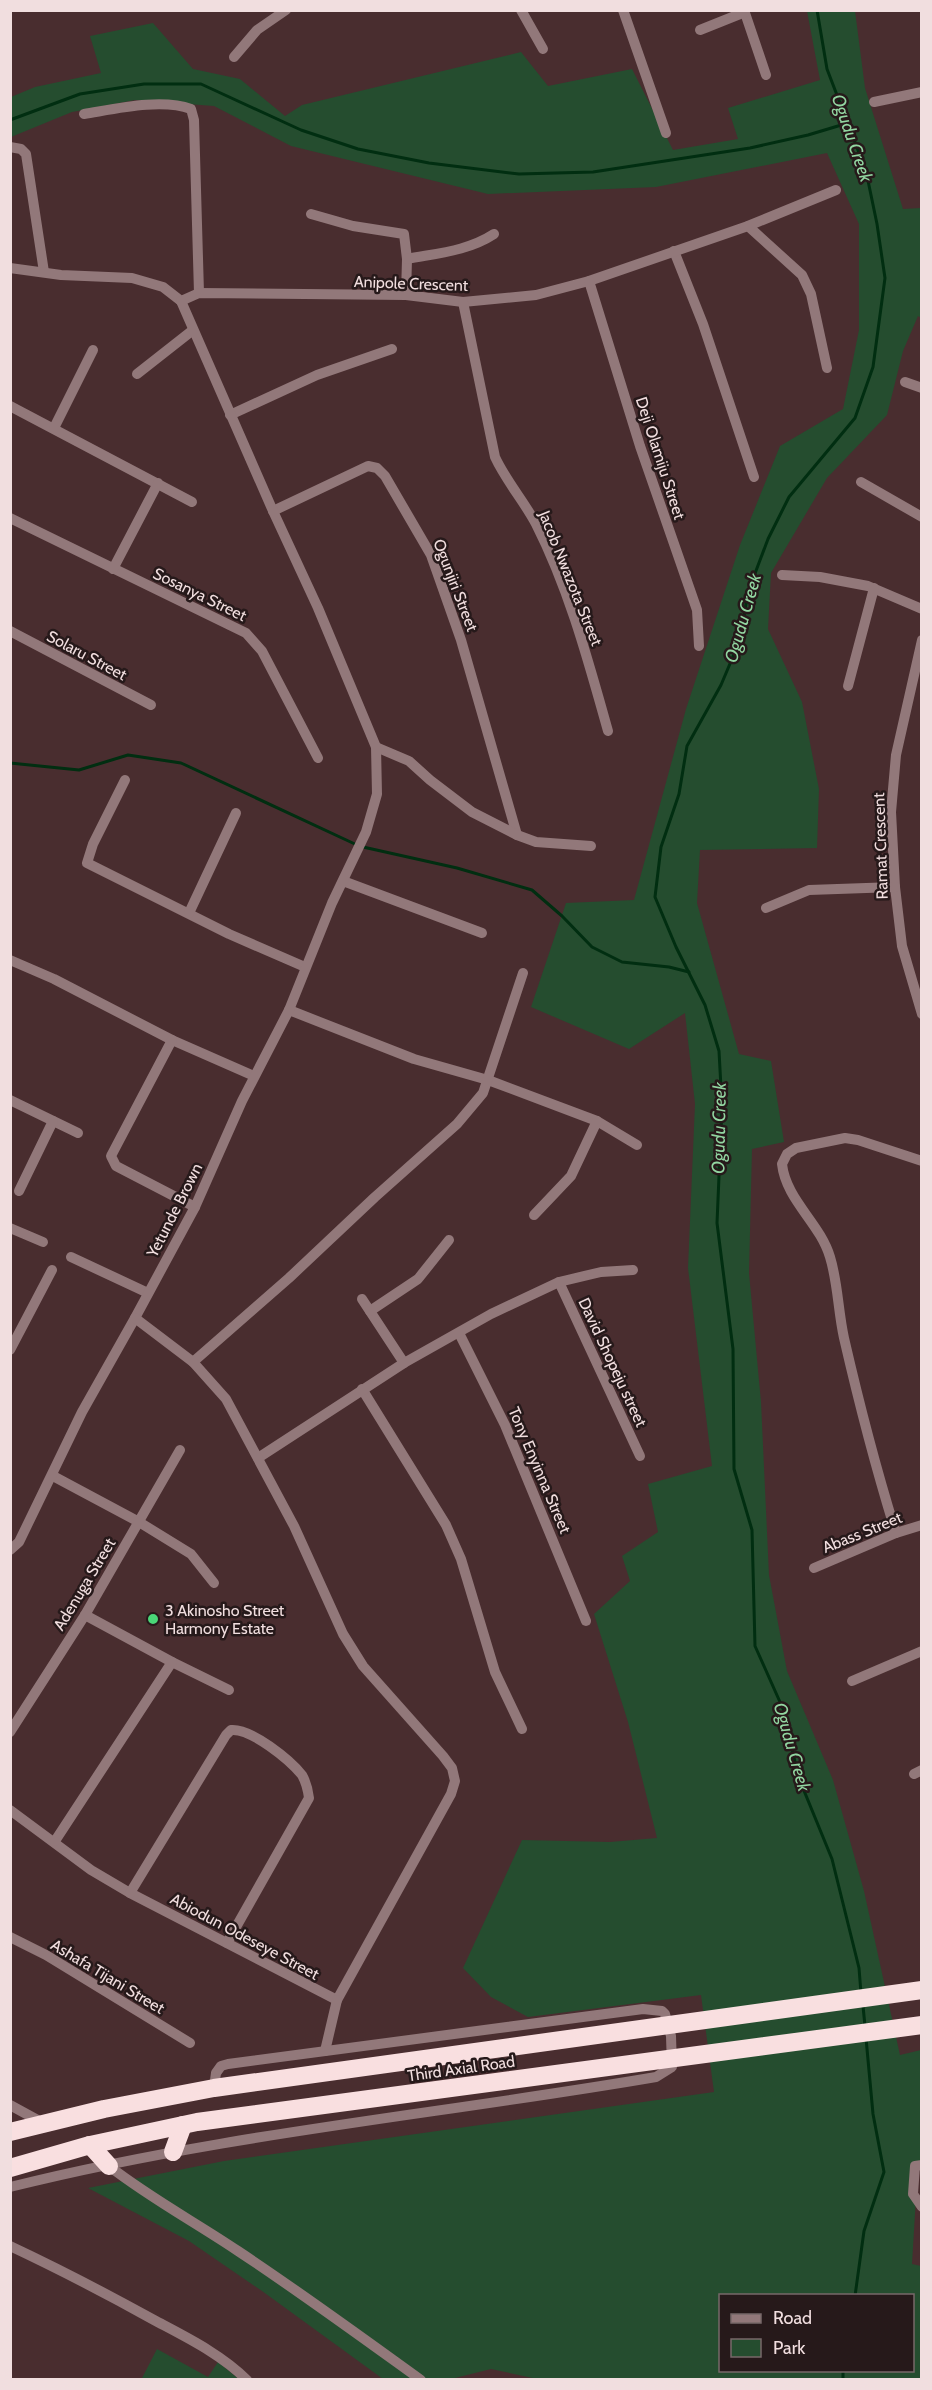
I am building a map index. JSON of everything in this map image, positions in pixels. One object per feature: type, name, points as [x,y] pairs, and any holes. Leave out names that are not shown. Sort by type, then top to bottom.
[{"type":"highway","name":"Third Axial Road","points":[[10,2132],[104,2109],[214,2088],[921,1990]]},
{"type":"highway","name":"Third Axial Road","points":[[10,2169],[90,2145],[183,2125],[921,2025]]},
{"type":"highway","points":[[173,2152],[183,2125]]},
{"type":"highway","points":[[90,2145],[109,2166]]},
{"type":"street","points":[[234,57],[257,30],[286,10]]},
{"type":"street","points":[[521,10],[543,49]]},
{"type":"street","points":[[623,10],[666,133]]},
{"type":"street","points":[[700,30],[744,11],[766,75]]},
{"type":"street","points":[[874,102],[921,92]]},
{"type":"street","points":[[84,114],[136,106],[181,105],[191,109],[194,120],[199,293]]},
{"type":"street","points":[[10,147],[21,149],[26,154],[44,272]]},
{"type":"street","name":"Anipole Crescent","points":[[181,301],[199,293],[322,296],[406,295],[463,302],[536,295],[589,281],[748,226],[836,190]]},
{"type":"street","points":[[311,214],[353,226],[404,234],[407,259],[406,295]]},
{"type":"street","points":[[748,226],[802,275],[811,294],[827,368]]},
{"type":"street","points":[[407,259],[479,244],[494,234]]},
{"type":"street","points":[[674,251],[703,324],[754,477]]},
{"type":"street","points":[[10,268],[61,276],[132,278],[163,287],[181,301],[318,608],[376,747],[409,761],[472,812],[517,835],[536,842],[591,846]]},
{"type":"street","name":"Deji Olamiju Street","points":[[589,281],[640,446],[697,610],[699,646]]},
{"type":"street","name":"Jacob Nwazota Street","points":[[463,302],[495,457],[535,523],[580,631],[608,730]]},
{"type":"street","points":[[136,374],[193,330]]},
{"type":"street","points":[[54,428],[93,350]]},
{"type":"street","points":[[230,415],[317,375],[392,350]]},
{"type":"street","points":[[905,382],[921,388]]},
{"type":"street","points":[[10,406],[192,502]]},
{"type":"street","name":"Ogunjiri Street","points":[[273,511],[368,466],[377,468],[385,476],[431,555],[461,640],[517,835]]},
{"type":"street","points":[[861,482],[921,517]]},
{"type":"street","points":[[113,569],[158,483]]},
{"type":"street","name":"Sosanya Street","points":[[10,518],[246,633],[262,651],[318,758]]},
{"type":"street","points":[[782,575],[820,577],[874,588],[921,609]]},
{"type":"street","points":[[848,686],[874,588]]},
{"type":"street","name":"Solaru Street","points":[[10,631],[150,705]]},
{"type":"street","name":"Ramat Crescent","points":[[921,640],[896,755],[891,812],[895,887],[902,946],[921,1014]]},
{"type":"street","name":"Yetunde Brown","points":[[10,1550],[19,1542],[53,1476],[82,1412],[195,1207],[254,1076],[289,1010],[304,967],[366,832],[377,794],[376,747]]},
{"type":"street","points":[[125,780],[87,863],[304,967]]},
{"type":"street","points":[[189,913],[236,813]]},
{"type":"street","points":[[345,878],[482,933]]},
{"type":"street","points":[[766,908],[809,890],[895,887]]},
{"type":"street","points":[[10,960],[54,979],[172,1040],[254,1076]]},
{"type":"street","points":[[192,1362],[289,1278],[457,1124],[483,1093],[523,973]]},
{"type":"street","points":[[289,1010],[414,1059],[488,1080],[597,1121],[637,1145]]},
{"type":"street","points":[[172,1040],[111,1156],[116,1166],[195,1207]]},
{"type":"street","points":[[10,1100],[78,1133]]},
{"type":"street","points":[[19,1191],[53,1120]]},
{"type":"street","points":[[534,1215],[566,1183],[597,1121]]},
{"type":"street","points":[[896,1533],[843,1336],[837,1287],[829,1255],[793,1195],[782,1164],[787,1154],[796,1148],[845,1138],[858,1140],[921,1161]]},
{"type":"street","points":[[10,1228],[43,1242]]},
{"type":"street","points":[[370,1311],[418,1279],[449,1240]]},
{"type":"street","points":[[71,1257],[148,1293]]},
{"type":"street","points":[[10,1350],[52,1270]]},
{"type":"street","points":[[258,1458],[404,1363],[491,1314],[559,1282],[601,1272],[633,1270]]},
{"type":"street","name":"David Shopeju street","points":[[559,1282],[640,1456]]},
{"type":"street","points":[[362,1299],[404,1363]]},
{"type":"street","points":[[135,1318],[192,1362],[226,1399],[294,1526],[342,1635],[363,1666],[452,1768],[455,1781],[451,1794],[414,1865],[337,2000],[325,2051]]},
{"type":"street","name":"Tony Enyinna Street","points":[[459,1333],[505,1425],[586,1621]]},
{"type":"street","points":[[362,1389],[450,1533],[461,1559],[495,1672],[522,1729]]},
{"type":"street","name":"Adenuga Street","points":[[10,1732],[85,1615],[180,1450]]},
{"type":"street","points":[[53,1476],[191,1554],[214,1583]]},
{"type":"street","name":"Abass Street","points":[[814,1568],[896,1533],[921,1526]]},
{"type":"street","points":[[85,1615],[229,1690]]},
{"type":"street","points":[[852,1681],[921,1651]]},
{"type":"street","points":[[55,1841],[172,1662]]},
{"type":"street","points":[[130,1893],[226,1735],[231,1730],[239,1729],[248,1732],[286,1760],[302,1776],[309,1798],[227,1943]]},
{"type":"street","name":"Abiodun Odeseye Street","points":[[10,1810],[55,1841],[91,1870],[130,1893],[337,2000]]},
{"type":"street","name":"Ashafa Tijani Street","points":[[10,1937],[45,1955],[190,2043]]},
{"type":"street","points":[[10,2187],[173,2152],[366,2121],[529,2099],[656,2077],[672,2067],[673,2053],[665,2014],[662,2011],[643,2009],[221,2066],[216,2073],[214,2088]]},
{"type":"street","points":[[10,2105],[43,2123]]},
{"type":"street","points":[[921,2165],[915,2166],[913,2194],[921,2207]]},
{"type":"street","points":[[109,2166],[141,2191],[266,2269],[421,2379]]},
{"type":"street","points":[[10,2246],[91,2286],[223,2359],[241,2377]]},
{"type":"green space","points":[[807,11],[855,11],[865,88],[903,209],[921,208],[921,318],[918,316],[903,351],[887,415],[827,478],[771,573],[768,629],[802,702],[819,789],[817,848],[700,850],[697,903],[739,1054],[771,1061],[784,1142],[752,1149],[749,1273],[761,1402],[769,1575],[787,1671],[833,1780],[864,1891],[900,2055],[921,2050],[922,2145],[917,2180],[912,2264],[921,2266],[921,2379],[542,2380],[491,2369],[451,2379],[383,2379],[189,2241],[88,2188],[224,2161],[714,2092],[701,1995],[528,2017],[491,1997],[463,1968],[522,1840],[610,1842],[657,1838],[628,1722],[594,1614],[630,1581],[622,1556],[658,1532],[648,1484],[712,1466],[688,1268],[695,1104],[685,1013],[629,1049],[531,1007],[566,903],[634,900],[686,709],[740,545],[780,446],[843,409],[859,330],[859,224],[827,153],[656,187],[488,194],[291,146],[214,106],[135,100],[72,112],[11,137],[11,97],[35,87],[101,73],[90,36],[153,23],[193,69],[240,79],[285,116],[302,105],[521,52],[548,86],[632,69],[673,150],[738,139],[728,108],[820,80]]},
{"type":"green space","points":[[157,2349],[208,2377],[218,2362],[240,2380],[141,2380]]},
{"type":"waterway","name":"Ogudu Creek","points":[[817,10],[827,69],[866,171],[877,224],[885,278],[873,367],[855,418],[789,497],[768,539],[748,592],[740,640],[721,685],[687,746],[679,794],[661,847],[655,897],[676,947],[705,1005],[719,1051],[722,1106],[717,1223],[733,1349],[734,1469],[752,1530],[755,1646],[784,1711],[798,1776],[832,1859],[859,1968],[861,1993]]},
{"type":"waterway","points":[[10,120],[80,94],[144,84],[201,84],[301,130],[358,149],[429,163],[519,174],[593,172],[750,148],[848,123]]},
{"type":"waterway","points":[[10,763],[79,770],[128,755],[181,763],[357,845]]},
{"type":"waterway","points":[[363,847],[457,868],[532,890],[562,916],[592,947],[622,962],[669,967],[689,972]]},
{"type":"waterway","name":"Ogudu Creek","points":[[863,2006],[865,2026]]},
{"type":"waterway","name":"Ogudu Creek","points":[[855,2294],[864,2231],[884,2172],[873,2114],[866,2038]]},
{"type":"waterway","name":"Ogudu Creek","points":[[843,2372],[843,2380]]},
{"type":"place","name":"3 Akinosho Street Harmony Estate","points":[[153,1619]]}]
